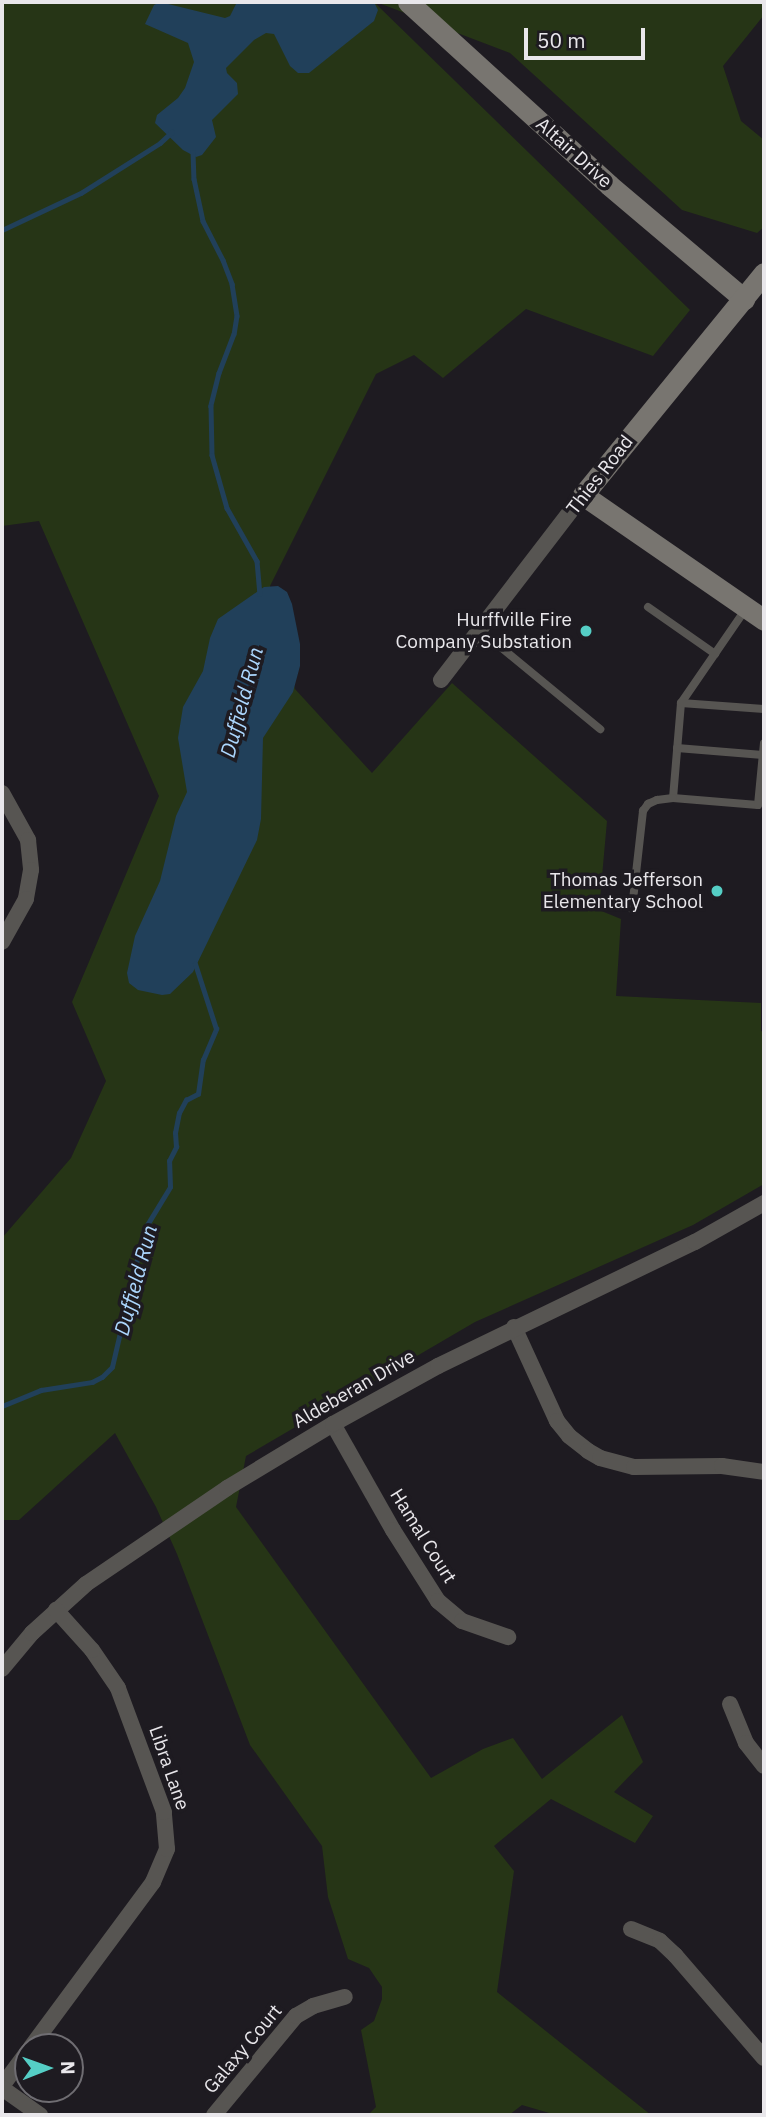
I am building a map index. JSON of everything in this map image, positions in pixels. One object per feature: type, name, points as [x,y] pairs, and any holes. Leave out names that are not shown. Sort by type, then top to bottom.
[{"type":"street","name":"Altair Drive","points":[[408,2],[609,185],[744,299]]},
{"type":"street","name":"Thies Road","points":[[441,680],[583,495],[764,273]]},
{"type":"street","points":[[583,495],[764,620]]},
{"type":"street","points":[[2,793],[28,840],[31,870],[26,899],[2,942]]},
{"type":"street","name":"Aldeberan Drive","points":[[2,1669],[56,1610],[86,1584],[159,1532],[333,1424],[514,1327],[695,1242],[764,1203]]},
{"type":"street","points":[[514,1327],[557,1421],[569,1436],[600,1458],[634,1467],[722,1466],[764,1472]]},
{"type":"street","name":"Hamal Court","points":[[333,1424],[393,1530],[438,1601],[462,1621],[508,1637]]},
{"type":"street","name":"Libra Lane","points":[[41,2033],[141,1900],[162,1867],[167,1849],[164,1812],[117,1688],[92,1650],[56,1610]]},
{"type":"street","points":[[730,1704],[746,1743],[764,1766]]},
{"type":"street","points":[[631,1928],[660,1941],[675,1955],[764,2058]]},
{"type":"street","name":"Galaxy Court","points":[[214,2115],[296,2017],[313,2006],[345,1997]]},
{"type":"street","name":"Libra Lane","points":[[2,2087],[14,2070]]},
{"type":"street","points":[[2,2087],[40,2115]]},
{"type":"lane","points":[[648,607],[715,654]]},
{"type":"lane","points":[[673,798],[681,703],[746,607]]},
{"type":"lane","points":[[480,630],[600,729]]},
{"type":"lane","points":[[681,703],[764,709]]},
{"type":"lane","points":[[632,909],[643,811],[648,804],[673,798],[758,805],[764,743]]},
{"type":"lane","points":[[677,748],[763,755]]},
{"type":"green space","points":[[2,2],[374,2],[690,310],[653,356],[526,309],[443,378],[414,355],[376,374],[270,586],[295,689],[372,773],[452,683],[607,821],[599,910],[621,919],[616,996],[761,1003],[761,1031],[764,1032],[764,1184],[693,1225],[475,1322],[246,1456],[236,1507],[431,1778],[483,1749],[513,1738],[542,1779],[622,1715],[643,1762],[614,1792],[653,1816],[635,1843],[551,1799],[494,1846],[514,1871],[497,1992],[651,2115],[556,2115],[522,2105],[509,2115],[368,2115],[376,2107],[361,2030],[374,2021],[382,1999],[382,1987],[369,1968],[348,1959],[328,1897],[322,1846],[250,1745],[177,1554],[156,1507],[115,1433],[19,1520],[2,1520],[2,1238],[71,1158],[106,1081],[72,1002],[159,796],[39,521],[2,526]]},
{"type":"green space","points":[[376,2],[764,2],[764,15],[723,66],[741,121],[764,140],[764,227],[757,233],[682,210],[510,53]]},
{"type":"water","points":[[160,2],[225,18],[230,16],[237,2],[374,2],[378,10],[374,21],[309,73],[298,73],[290,66],[274,34],[266,33],[254,40],[226,68],[227,73],[237,83],[238,94],[212,120],[216,137],[202,155],[196,157],[183,150],[155,123],[157,115],[178,98],[185,88],[194,62],[188,43],[145,24],[154,5]]},
{"type":"water","points":[[278,586],[287,592],[292,604],[300,644],[300,666],[293,692],[263,738],[261,819],[257,840],[193,972],[170,994],[138,990],[129,983],[127,973],[135,936],[160,881],[176,816],[187,792],[178,738],[183,707],[203,671],[210,638],[218,619],[264,587]]},
{"type":"waterway","points":[[2,230],[81,193],[160,143],[172,132]]},
{"type":"waterway","name":"Duffield Run","points":[[193,152],[194,179],[203,221],[232,284],[237,316],[234,334],[219,373],[211,406],[212,455],[227,508],[257,561],[260,594]]},
{"type":"waterway","name":"Duffield Run","points":[[2,1406],[41,1390],[92,1382],[112,1367],[144,1230],[170,1187],[169,1161],[176,1147],[175,1133],[179,1113],[186,1100],[198,1094],[203,1060],[216,1029],[195,964]]},
{"type":"place","name":"Hurffville Fire Company Substation","points":[[586,631]]},
{"type":"place","name":"Thomas Jefferson Elementary School","points":[[717,891]]}]
